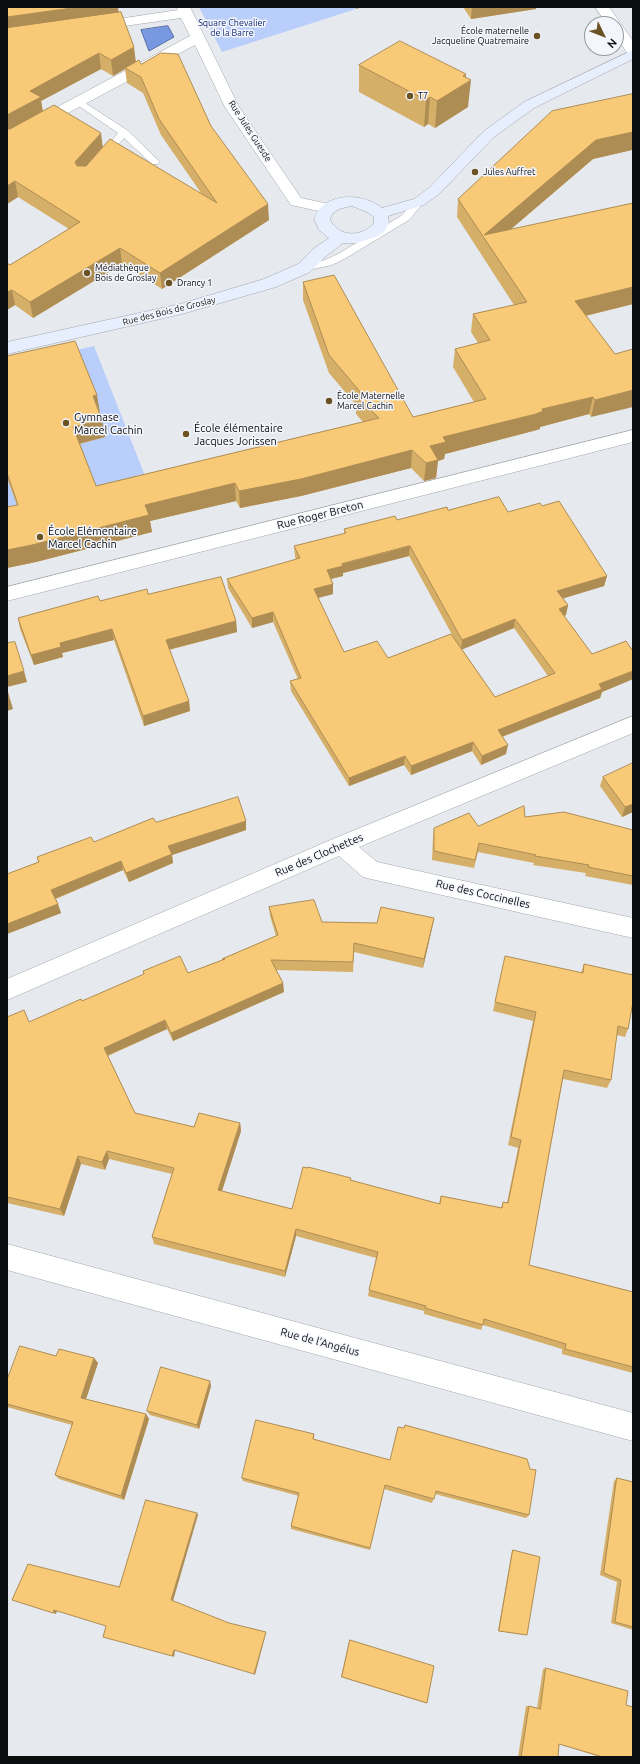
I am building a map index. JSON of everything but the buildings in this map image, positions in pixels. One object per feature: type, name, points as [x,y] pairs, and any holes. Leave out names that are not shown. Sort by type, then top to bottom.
[{"type":"street","points":[[602,7],[608,16]]},
{"type":"street","points":[[83,28],[185,10]]},
{"type":"street","name":"Rue Jules Guesde","points":[[185,10],[232,106],[296,202],[328,208]]},
{"type":"street","points":[[7,140],[199,37]]},
{"type":"street","points":[[624,38],[633,51]]},
{"type":"street","points":[[380,214],[419,202],[434,191],[489,134],[529,105],[633,54]]},
{"type":"street","points":[[343,202],[361,202],[376,209],[380,214],[380,225],[368,235],[350,238],[332,234],[322,224],[321,218],[328,208],[343,202]]},
{"type":"street","name":"Rue des Bois de Groslay","points":[[7,348],[182,309],[270,283],[304,268],[319,253],[341,237]]},
{"type":"street","name":"Rue Roger Breton","points":[[7,594],[633,436]]},
{"type":"street","name":"Rue des Clochettes","points":[[7,990],[341,845],[633,724]]},
{"type":"street","name":"Rue des Coccinelles","points":[[341,845],[371,870],[633,928]]},
{"type":"street","name":"Rue de l'Angélus","points":[[7,1257],[633,1427]]},
{"type":"lane","points":[[79,102],[124,132],[155,162]]},
{"type":"lane","points":[[99,162],[124,132]]},
{"type":"lane","points":[[304,268],[328,263],[342,256],[405,218],[419,202]]},
{"type":"green space","name":"Square Chevalier de la Barre","points":[[199,7],[354,7],[356,9],[222,52]]},
{"type":"green space","name":"Gymnase Marcel Cachin","points":[[94,346],[147,481],[7,514],[7,366]]},
{"type":"water","points":[[168,26],[174,37],[149,51],[141,30]]},
{"type":"place","name":"École maternelle Jacqueline Quatremaire","points":[[537,36]]},
{"type":"place","name":"T7","points":[[410,96]]},
{"type":"place","name":"Jules Auffret","points":[[475,172]]},
{"type":"place","name":"Médiathèque Bois de Groslay","points":[[87,273]]},
{"type":"place","name":"Drancy 1","points":[[169,283]]},
{"type":"place","name":"École Maternelle Marcel Cachin","points":[[329,401]]},
{"type":"place","name":"Gymnase Marcel Cachin","points":[[66,423]]},
{"type":"place","name":"École élémentaire Jacques Jorissen","points":[[186,434]]},
{"type":"place","name":"École Elémentaire Marcel Cachin","points":[[40,537]]}]
